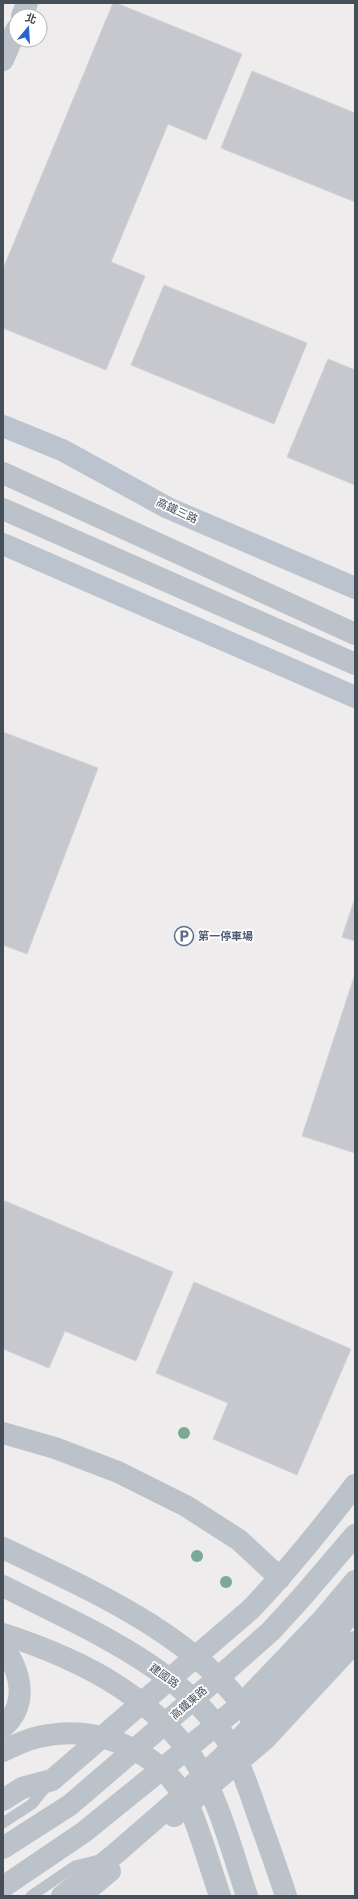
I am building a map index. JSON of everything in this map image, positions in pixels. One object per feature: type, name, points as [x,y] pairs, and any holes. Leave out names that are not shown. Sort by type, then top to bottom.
[{"type":"street","points":[[3,60],[8,48]]},
{"type":"street","name":"高鐵三路","points":[[3,426],[62,450],[168,508],[355,588]]},
{"type":"street","points":[[3,474],[355,634]]},
{"type":"street","points":[[3,509],[355,664]]},
{"type":"street","points":[[3,544],[355,697]]},
{"type":"street","points":[[3,1433],[55,1448],[118,1472],[186,1506],[239,1540],[280,1578]]},
{"type":"street","points":[[3,1800],[22,1788],[52,1780],[251,1609],[280,1578],[326,1524],[355,1485]]},
{"type":"street","name":"高鐵東路","points":[[3,1848],[70,1805],[219,1677],[276,1625],[355,1535]]},
{"type":"street","points":[[3,1548],[131,1612],[196,1656],[219,1677],[242,1704],[265,1739]]},
{"type":"street","points":[[3,1888],[84,1832],[242,1704],[323,1619],[355,1581]]},
{"type":"street","name":"建國路","points":[[3,1586],[129,1652],[168,1678],[192,1697],[214,1723],[233,1751],[248,1786],[286,1896]]},
{"type":"street","points":[[62,1896],[115,1854],[176,1801],[230,1750],[333,1635],[355,1608]]},
{"type":"street","points":[[3,1634],[69,1658],[105,1678],[146,1705],[167,1724],[186,1748],[204,1778],[218,1810],[248,1896]]},
{"type":"street","points":[[80,1896],[265,1739],[355,1642]]},
{"type":"street","points":[[3,1647],[10,1657],[18,1674],[21,1691],[17,1708],[10,1720],[3,1726]]},
{"type":"street","points":[[3,1751],[25,1741],[49,1735],[72,1734],[98,1737],[119,1743],[141,1753],[160,1768],[177,1786],[189,1806],[220,1896]]},
{"type":"lane","points":[[3,1823],[32,1804],[52,1780]]},
{"type":"lane","points":[[30,1896],[75,1866],[134,1850]]},
{"type":"building","points":[[113,3],[242,54],[206,140],[168,124],[111,262],[145,276],[106,370],[3,328],[3,269]]},
{"type":"building","points":[[252,71],[355,113],[355,202],[221,148]]},
{"type":"building","points":[[164,285],[307,343],[274,424],[131,365]]},
{"type":"building","points":[[328,359],[355,370],[355,485],[287,457]]},
{"type":"building","points":[[3,732],[98,768],[27,954],[3,945]]},
{"type":"building","points":[[355,898],[355,941],[342,937]]},
{"type":"building","points":[[355,974],[355,1153],[302,1136]]},
{"type":"building","points":[[5,1201],[173,1272],[136,1361],[65,1331],[49,1368],[3,1349],[3,1205]]},
{"type":"building","points":[[194,1282],[351,1349],[297,1475],[213,1439],[228,1403],[156,1373]]},
{"type":"place","name":"第一停車場","points":[[184,936]]}]
